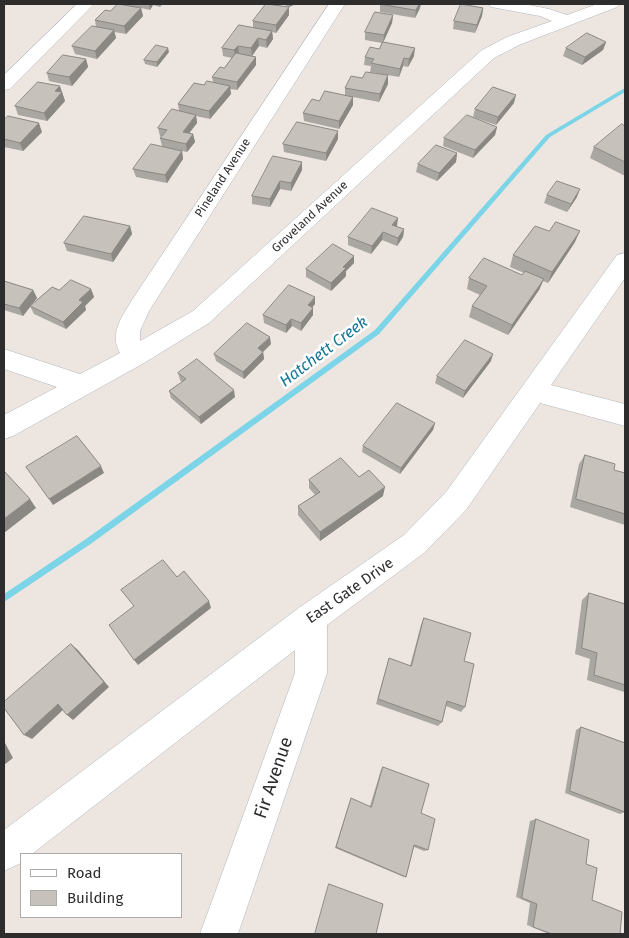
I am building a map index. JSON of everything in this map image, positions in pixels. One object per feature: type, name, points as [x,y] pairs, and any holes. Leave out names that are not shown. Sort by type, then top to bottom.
[{"type":"street","points":[[4,85],[86,4]]},
{"type":"street","name":"Pineland Avenue","points":[[135,356],[128,348],[126,339],[140,306],[337,4]]},
{"type":"street","points":[[497,4],[543,12],[566,20]]},
{"type":"street","name":"Groveland Avenue","points":[[4,428],[135,356],[201,317],[476,63],[499,48],[597,6]]},
{"type":"street","name":"East Gate Drive","points":[[4,853],[311,618],[392,562],[435,524],[456,501],[625,261]]},
{"type":"street","points":[[4,359],[82,385]]},
{"type":"street","points":[[534,391],[625,415]]},
{"type":"street","name":"Fir Avenue","points":[[219,934],[310,673],[311,618]]},
{"type":"building","points":[[118,4],[141,8],[124,26],[95,20],[105,10],[110,11]]},
{"type":"building","points":[[266,4],[289,7],[276,25],[253,21]]},
{"type":"building","points":[[380,4],[419,4],[416,10]]},
{"type":"building","points":[[461,4],[483,8],[477,25],[454,21]]},
{"type":"building","points":[[375,12],[393,15],[384,35],[365,32]]},
{"type":"building","points":[[239,25],[272,31],[266,40],[258,38],[251,48],[238,46],[234,50],[222,48]]},
{"type":"building","points":[[92,26],[114,30],[95,51],[72,46]]},
{"type":"building","points":[[587,33],[606,42],[585,57],[566,48]]},
{"type":"building","points":[[383,42],[415,48],[409,59],[404,58],[400,69],[371,63],[374,59],[365,57],[370,47],[379,49]]},
{"type":"building","points":[[156,45],[168,48],[157,62],[144,60]]},
{"type":"building","points":[[236,53],[256,57],[237,82],[212,77],[220,67],[224,68]]},
{"type":"building","points":[[63,55],[86,59],[69,77],[47,73]]},
{"type":"building","points":[[366,72],[388,75],[380,94],[345,88],[351,76],[362,78]]},
{"type":"building","points":[[207,81],[230,86],[209,111],[178,104],[194,83],[204,85]]},
{"type":"building","points":[[38,82],[60,86],[55,91],[62,92],[44,113],[15,106]]},
{"type":"building","points":[[493,87],[516,95],[498,117],[475,109]]},
{"type":"building","points":[[325,91],[353,97],[339,121],[303,113],[312,99],[319,101]]},
{"type":"building","points":[[172,109],[196,115],[183,132],[193,134],[186,144],[160,138],[167,130],[158,128]]},
{"type":"building","points":[[467,115],[497,127],[475,150],[444,138]]},
{"type":"building","points":[[8,116],[39,123],[20,143],[4,139],[4,120]]},
{"type":"building","points":[[297,122],[338,131],[326,153],[283,144]]},
{"type":"building","points":[[622,124],[625,126],[625,162],[594,147]]},
{"type":"building","points":[[151,144],[182,151],[165,175],[133,169]]},
{"type":"building","points":[[436,145],[457,153],[439,173],[418,164]]},
{"type":"building","points":[[273,156],[302,162],[291,183],[280,181],[270,199],[252,196]]},
{"type":"building","points":[[557,181],[580,189],[571,204],[547,195]]},
{"type":"building","points":[[372,208],[398,218],[392,225],[404,229],[398,238],[383,232],[372,246],[348,237]]},
{"type":"building","points":[[84,216],[130,226],[111,254],[64,243]]},
{"type":"building","points":[[556,222],[580,231],[552,272],[513,255],[535,226],[549,231]]},
{"type":"building","points":[[333,244],[354,256],[343,267],[346,268],[331,283],[306,269]]},
{"type":"building","points":[[484,258],[522,275],[525,271],[544,279],[512,325],[472,306],[487,286],[469,278]]},
{"type":"building","points":[[71,280],[91,289],[79,300],[83,302],[63,322],[30,306],[52,287],[59,290]]},
{"type":"building","points":[[4,281],[33,290],[19,308],[4,304]]},
{"type":"building","points":[[289,285],[315,297],[308,305],[313,308],[301,323],[291,319],[286,325],[263,315]]},
{"type":"building","points":[[247,323],[270,337],[258,348],[263,352],[243,372],[214,354]]},
{"type":"building","points":[[465,340],[493,354],[465,391],[437,376]]},
{"type":"building","points":[[197,359],[234,390],[199,417],[169,391],[186,379],[178,373]]},
{"type":"building","points":[[397,403],[435,423],[401,468],[363,446]]},
{"type":"building","points":[[77,436],[101,466],[49,499],[26,467]]},
{"type":"building","points":[[585,455],[615,464],[614,470],[625,473],[625,514],[576,499]]},
{"type":"building","points":[[341,458],[359,477],[369,470],[385,487],[320,532],[298,506],[320,492],[309,480]]},
{"type":"building","points":[[4,471],[30,499],[4,519]]},
{"type":"building","points":[[163,560],[177,577],[184,571],[209,601],[134,660],[109,625],[134,606],[121,590]]},
{"type":"building","points":[[589,593],[625,604],[625,685],[594,675],[597,653],[582,648]]},
{"type":"building","points":[[424,618],[471,633],[464,661],[474,664],[465,707],[447,701],[442,722],[378,699],[389,658],[411,666]]},
{"type":"building","points":[[71,644],[104,682],[67,715],[58,704],[24,735],[4,708],[4,702]]},
{"type":"building","points":[[581,727],[625,743],[625,812],[570,791]]},
{"type":"building","points":[[383,767],[429,784],[421,813],[435,819],[428,850],[414,845],[406,877],[336,847],[351,798],[371,807]]},
{"type":"building","points":[[536,819],[589,840],[586,864],[597,868],[592,900],[622,912],[620,934],[552,934],[533,927],[537,904],[522,898]]},
{"type":"building","points":[[329,884],[383,904],[376,934],[315,934]]},
{"type":"waterway","name":"Hatchett Creek","points":[[4,598],[89,541],[377,332],[548,136],[625,90]]}]
